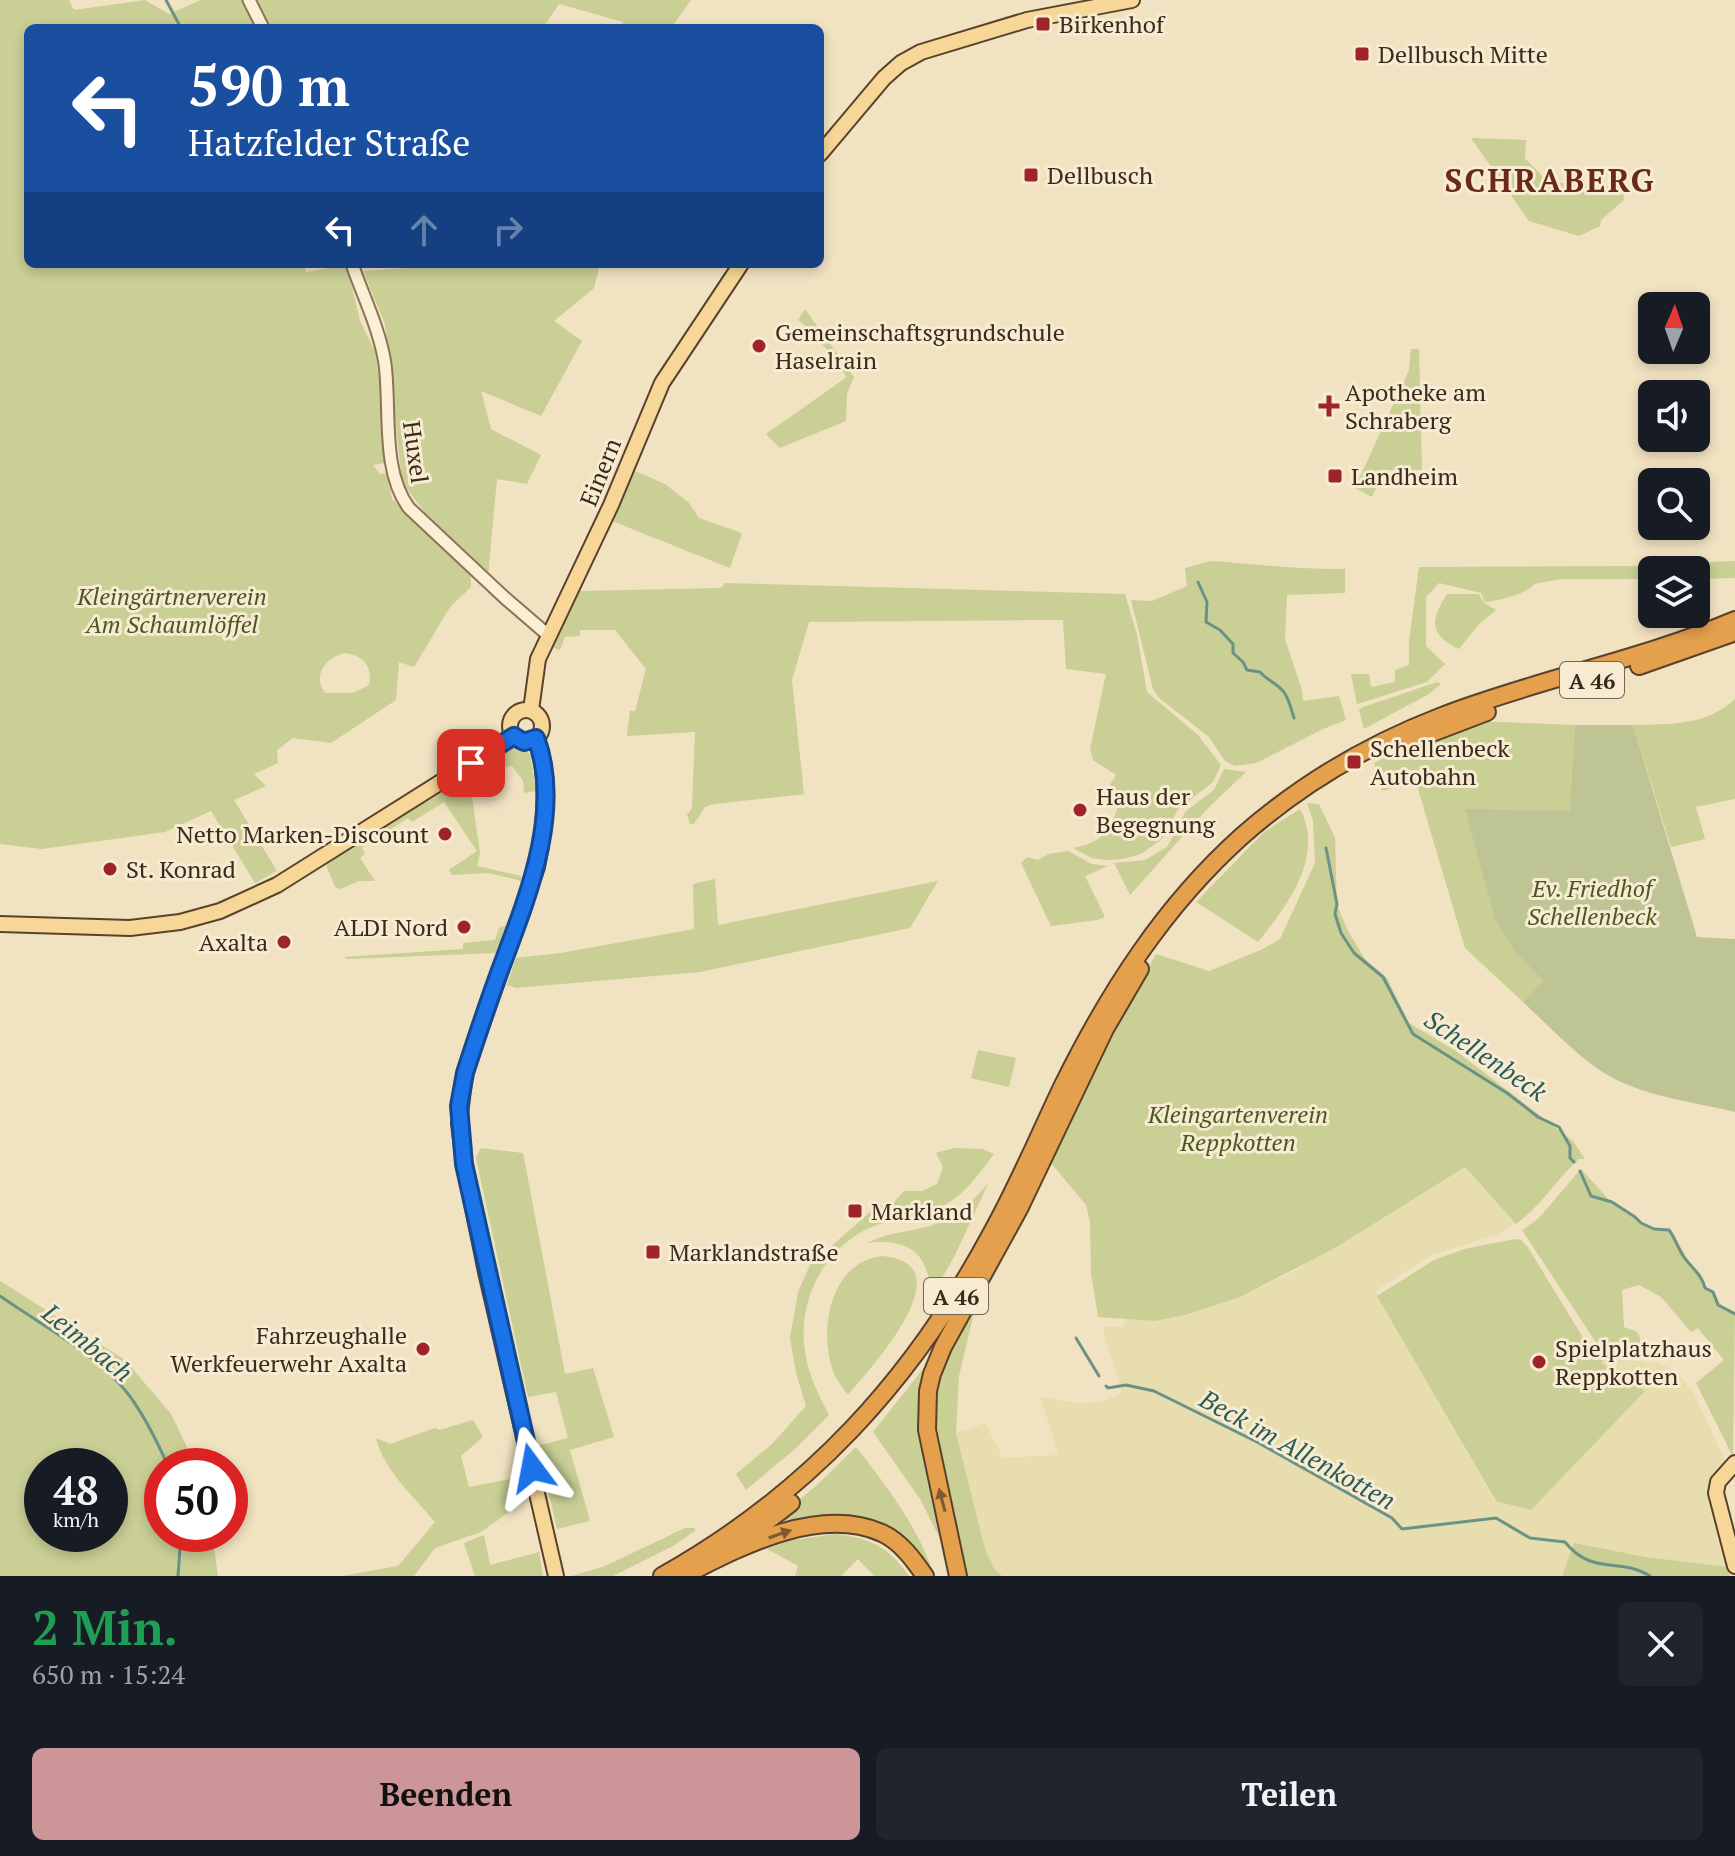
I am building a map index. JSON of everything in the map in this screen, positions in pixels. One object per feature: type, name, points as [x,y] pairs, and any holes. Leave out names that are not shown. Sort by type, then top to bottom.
[{"type":"highway","name":"A 46","points":[[875,1414],[942,1319],[1031,1168],[1147,957],[1216,873],[1283,809],[1412,729],[1462,709],[1684,640],[1735,620]]},
{"type":"highway","name":"A 46","points":[[1379,750],[1482,713],[1671,656],[1735,632]]},
{"type":"highway","name":"A 46","points":[[676,1576],[745,1538],[799,1496],[920,1366],[981,1276],[1019,1209],[1031,1168]]},
{"type":"highway","points":[[958,1576],[936,1478],[926,1411],[937,1361],[981,1276]]},
{"type":"highway","name":"A 46","points":[[662,1576],[743,1526],[836,1454]]},
{"type":"highway","points":[[683,1576],[787,1531],[838,1523],[883,1534],[915,1559],[925,1576]]},
{"type":"main road","points":[[824,149],[884,78],[901,63],[921,52],[1017,23],[1132,0]]},
{"type":"main road","name":"Einern","points":[[531,710],[538,659],[611,505],[662,383],[738,268]]},
{"type":"main road","points":[[531,710],[539,716],[541,733],[524,742],[514,736],[510,729],[513,717],[519,711],[531,710]]},
{"type":"main road","points":[[0,924],[130,928],[180,922],[220,911],[277,885],[514,736]]},
{"type":"main road","points":[[536,738],[544,794],[542,841],[537,867],[465,1073],[459,1123],[486,1272],[556,1576]]},
{"type":"main road","points":[[1735,1463],[1720,1479],[1716,1493],[1735,1566]]},
{"type":"street","points":[[249,0],[261,24]]},
{"type":"street","name":"Huxel","points":[[353,268],[383,353],[392,467],[401,497],[409,508],[548,635]]},
{"type":"shaded area","points":[[1465,1167],[1516,1224],[1497,1235],[1431,1255],[1375,1291],[1495,1501],[1644,1391],[1602,1362],[1603,1358],[1657,1363],[1674,1370],[1693,1391],[1726,1463],[1715,1471],[1709,1491],[1728,1567],[1646,1557],[1575,1543],[1562,1576],[1002,1576],[994,1568],[985,1549],[956,1433],[985,1423],[1003,1458],[1059,1455],[1040,1397],[1077,1403],[1103,1402],[1122,1392],[1102,1327],[1124,1327],[1125,1319],[1155,1321],[1185,1315],[1240,1297],[1290,1273]]},
{"type":"green space","name":"Kleingärtnerverein Am Schaumlöffel","points":[[0,0],[69,0],[74,10],[145,0],[169,14],[201,0],[244,0],[254,24],[24,24],[24,268],[305,268],[306,272],[348,268],[360,321],[375,351],[382,398],[386,463],[373,465],[380,474],[386,473],[392,499],[471,575],[471,587],[450,607],[414,667],[399,662],[396,700],[331,743],[293,738],[277,750],[278,763],[254,774],[266,786],[234,800],[277,871],[255,883],[211,811],[165,832],[42,849],[0,844]],"holes":[[[345,653],[362,659],[368,667],[369,685],[353,693],[325,693],[321,686],[321,673],[332,658]]]},
{"type":"green space","points":[[255,0],[691,0],[674,24],[622,24],[559,4],[546,24],[266,24]]},
{"type":"green space","points":[[1471,138],[1526,140],[1525,158],[1548,182],[1623,187],[1624,200],[1601,220],[1600,226],[1579,236],[1529,221]]},
{"type":"green space","points":[[406,268],[599,268],[594,288],[554,321],[582,341],[541,416],[481,391],[491,429],[541,455],[527,484],[497,479],[488,576],[428,517],[402,482],[385,324],[363,271]]},
{"type":"green space","points":[[805,309],[854,377],[847,394],[846,421],[780,448],[766,434],[847,377],[819,340],[798,320]]},
{"type":"green space","points":[[1411,349],[1419,349],[1422,470],[1384,470],[1372,497],[1355,488],[1409,370]]},
{"type":"green space","points":[[633,470],[665,484],[689,503],[699,518],[742,533],[730,568],[612,521]]},
{"type":"green space","points":[[1211,561],[1345,569],[1345,593],[1287,595],[1285,639],[1303,701],[1339,696],[1346,720],[1256,763],[1235,766],[1225,761],[1209,737],[1159,698],[1153,689],[1131,600],[1152,601],[1187,586],[1185,568]]},
{"type":"green space","points":[[1735,561],[1735,578],[1710,579],[1710,562]]},
{"type":"green space","points":[[1638,566],[1638,579],[1562,579],[1534,584],[1519,594],[1485,602],[1481,593],[1439,583],[1426,597],[1426,646],[1445,664],[1427,682],[1357,704],[1351,674],[1369,674],[1371,687],[1395,682],[1395,670],[1409,665],[1409,641],[1419,567]]},
{"type":"green space","points":[[725,583],[1125,594],[1137,635],[1147,692],[1198,735],[1221,765],[1213,782],[1178,809],[1162,839],[1141,854],[1123,859],[1092,858],[1073,848],[1095,841],[1108,830],[1121,793],[1110,785],[1116,775],[1093,760],[1090,749],[1106,674],[1066,669],[1063,620],[809,622],[792,680],[804,794],[714,804],[705,807],[694,824],[690,824],[687,815],[692,808],[695,732],[627,736],[630,711],[635,711],[646,669],[615,630],[580,630],[580,636],[565,637],[560,650],[553,648],[579,591],[721,588]]},
{"type":"green space","points":[[1447,594],[1479,594],[1483,602],[1496,610],[1478,625],[1459,649],[1442,638],[1435,626],[1438,611]]},
{"type":"green space","points":[[1437,682],[1441,684],[1429,694],[1364,729],[1359,710],[1363,707]]},
{"type":"green space","points":[[1735,699],[1735,799],[1696,807],[1705,839],[1671,847],[1633,725],[1700,719]]},
{"type":"green space","points":[[1471,721],[1575,725],[1571,811],[1465,810],[1517,954],[1543,981],[1523,1002],[1465,948],[1416,782],[1382,791],[1374,763],[1426,737]]},
{"type":"green space","name":"Ev. Friedhof Schellenbeck","points":[[1575,725],[1633,725],[1697,937],[1735,939],[1735,1112],[1664,1096],[1613,1078],[1578,1054],[1523,1002],[1543,981],[1517,954],[1495,919],[1465,809],[1570,811]]},
{"type":"green space","points":[[511,748],[530,754],[536,791],[524,793],[523,781],[512,766],[479,770]]},
{"type":"green space","points":[[1224,769],[1246,772],[1207,809],[1130,895],[1114,863],[1145,860],[1167,847],[1186,811],[1214,790]]},
{"type":"green space","points":[[469,776],[480,853],[477,866],[521,876],[521,881],[489,873],[452,875],[449,870],[477,851],[444,802],[412,822],[408,818],[362,848],[365,854],[360,858],[375,881],[359,881],[340,889],[335,887],[326,865],[395,818]]},
{"type":"green space","name":"Kleingartenverein Reppkotten","points":[[1307,803],[1319,804],[1335,838],[1337,905],[1348,931],[1365,959],[1387,978],[1409,1023],[1456,1051],[1573,1141],[1585,1159],[1579,1159],[1516,1224],[1465,1167],[1333,1249],[1240,1297],[1155,1321],[1098,1317],[1086,1205],[1050,1162],[1083,1091],[1156,954],[1209,971],[1280,939],[1315,863],[1313,821]]},
{"type":"green space","points":[[1300,809],[1307,827],[1305,863],[1291,897],[1258,942],[1196,902],[1264,832]]},
{"type":"green space","points":[[1068,851],[1092,864],[1108,866],[1085,876],[1105,917],[1051,926],[1021,863],[1027,857],[1038,860],[1049,854]]},
{"type":"green space","points":[[715,879],[718,925],[938,881],[910,928],[700,972],[516,988],[507,985],[516,958],[694,929],[693,884]]},
{"type":"green space","points":[[506,925],[496,953],[344,957],[463,949],[463,943],[495,940],[499,928]]},
{"type":"green space","points":[[978,1050],[1016,1058],[1009,1087],[971,1078]]},
{"type":"green space","points":[[481,1148],[523,1153],[565,1374],[593,1368],[614,1437],[570,1450],[590,1521],[557,1529],[538,1446],[568,1438],[556,1392],[528,1397],[477,1163],[476,1157]]},
{"type":"green space","points":[[954,1148],[982,1149],[994,1154],[968,1187],[948,1203],[928,1212],[867,1229],[837,1251],[825,1265],[809,1297],[804,1334],[809,1369],[829,1415],[795,1449],[746,1490],[736,1474],[772,1444],[806,1406],[790,1338],[798,1292],[810,1265],[879,1204],[888,1209],[904,1191],[922,1191],[937,1184],[943,1167],[936,1153]]},
{"type":"green space","points":[[1581,1169],[1610,1201],[1635,1215],[1642,1223],[1670,1229],[1707,1288],[1714,1291],[1720,1304],[1735,1312],[1733,1457],[1696,1383],[1724,1360],[1698,1328],[1691,1332],[1661,1297],[1639,1285],[1622,1290],[1624,1327],[1637,1332],[1640,1355],[1605,1350],[1597,1344],[1522,1230],[1538,1219]]},
{"type":"green space","points":[[989,1182],[955,1255],[930,1299],[927,1271],[915,1253],[895,1243],[867,1243],[942,1221],[967,1205]]},
{"type":"green space","points":[[1515,1239],[1527,1246],[1590,1349],[1603,1358],[1602,1363],[1645,1391],[1531,1510],[1496,1501],[1377,1296],[1434,1260],[1464,1249]]},
{"type":"green space","points":[[882,1256],[906,1263],[916,1277],[915,1296],[906,1318],[891,1341],[848,1395],[837,1379],[828,1352],[827,1334],[833,1299],[840,1283],[851,1270],[865,1261]]},
{"type":"green space","points":[[0,1281],[125,1360],[171,1414],[187,1448],[144,1448],[144,1552],[215,1552],[218,1576],[0,1576]]},
{"type":"green space","points":[[977,1300],[959,1376],[956,1433],[985,1549],[994,1568],[1002,1576],[967,1576],[935,1432],[934,1403],[938,1375],[950,1341]]},
{"type":"green space","points":[[934,1355],[923,1395],[944,1547],[920,1499],[873,1432]]},
{"type":"green space","points":[[473,1420],[483,1437],[461,1456],[469,1487],[521,1477],[526,1500],[481,1532],[435,1548],[414,1576],[341,1576],[398,1566],[435,1522],[393,1472],[376,1438],[390,1444],[435,1428],[440,1430]]},
{"type":"green space","points":[[856,1447],[911,1524],[934,1576],[929,1576],[870,1524],[751,1540],[817,1485]]},
{"type":"green space","points":[[685,1528],[696,1530],[673,1546],[613,1576],[572,1576],[605,1566]]},
{"type":"green space","points":[[834,1534],[877,1545],[893,1557],[909,1576],[874,1576],[858,1559],[841,1576],[795,1576],[798,1566],[767,1549],[789,1541]]},
{"type":"green space","points":[[484,1535],[490,1565],[539,1552],[543,1576],[475,1576],[464,1543]]},
{"type":"green space","points":[[1574,1543],[1646,1557],[1728,1567],[1730,1576],[1562,1576]]},
{"type":"waterway","points":[[166,0],[179,24]]},
{"type":"waterway","name":"Schellenbeck","points":[[1198,582],[1207,602],[1206,622],[1220,630],[1233,644],[1233,653],[1247,670],[1260,672],[1283,691],[1294,718]]},
{"type":"waterway","name":"Schellenbeck","points":[[1326,848],[1337,904],[1335,914],[1341,933],[1354,953],[1383,977],[1413,1034],[1507,1093],[1538,1117],[1559,1127],[1570,1146],[1570,1158],[1574,1162]]},
{"type":"waterway","name":"Schellenbeck","points":[[1580,1171],[1591,1196],[1612,1202],[1654,1229],[1669,1230],[1705,1288],[1713,1292],[1718,1305],[1735,1314]]},
{"type":"waterway","name":"Leimbach","points":[[0,1296],[69,1341],[117,1380],[140,1412],[160,1448]]},
{"type":"waterway","name":"Beck im Allenkotten","points":[[1076,1338],[1099,1376]]},
{"type":"waterway","name":"Beck im Allenkotten","points":[[1106,1386],[1126,1385],[1154,1391],[1257,1442],[1392,1518],[1402,1529],[1496,1518],[1530,1538],[1565,1542],[1585,1559],[1628,1567],[1650,1576]]},
{"type":"waterway","name":"Leimbach","points":[[178,1576],[180,1552]]},
{"type":"place","name":"Birkenhof","points":[[1043,24]]},
{"type":"place","name":"Dellbusch Mitte","points":[[1362,54]]},
{"type":"place","name":"Dellbusch","points":[[1031,175]]},
{"type":"place","name":"Gemeinschaftsgrundschule Haselrain","points":[[759,346]]},
{"type":"place","name":"Apotheke am Schraberg","points":[[1329,406]]},
{"type":"place","name":"Landheim","points":[[1335,476]]},
{"type":"place","name":"Schellenbeck Autobahn","points":[[1354,762]]},
{"type":"place","name":"Haus der Begegnung","points":[[1080,810]]},
{"type":"place","name":"Netto Marken-Discount","points":[[445,834]]},
{"type":"place","name":"St. Konrad","points":[[110,869]]},
{"type":"place","name":"ALDI Nord","points":[[464,927]]},
{"type":"place","name":"Axalta","points":[[284,942]]},
{"type":"place","name":"Markland","points":[[855,1211]]},
{"type":"place","name":"Marklandstraße","points":[[653,1252]]},
{"type":"place","name":"Fahrzeughalle Werkfeuerwehr Axalta","points":[[423,1349]]},
{"type":"place","name":"Spielplatzhaus Reppkotten","points":[[1539,1362]]},
{"type":"district","name":"SCHRABERG","points":[[1550,180]]},
{"type":"route","points":[[471,763],[514,736],[524,742],[536,738],[543,773],[544,815],[537,867],[465,1073],[459,1106],[464,1164],[532,1468]]}]
